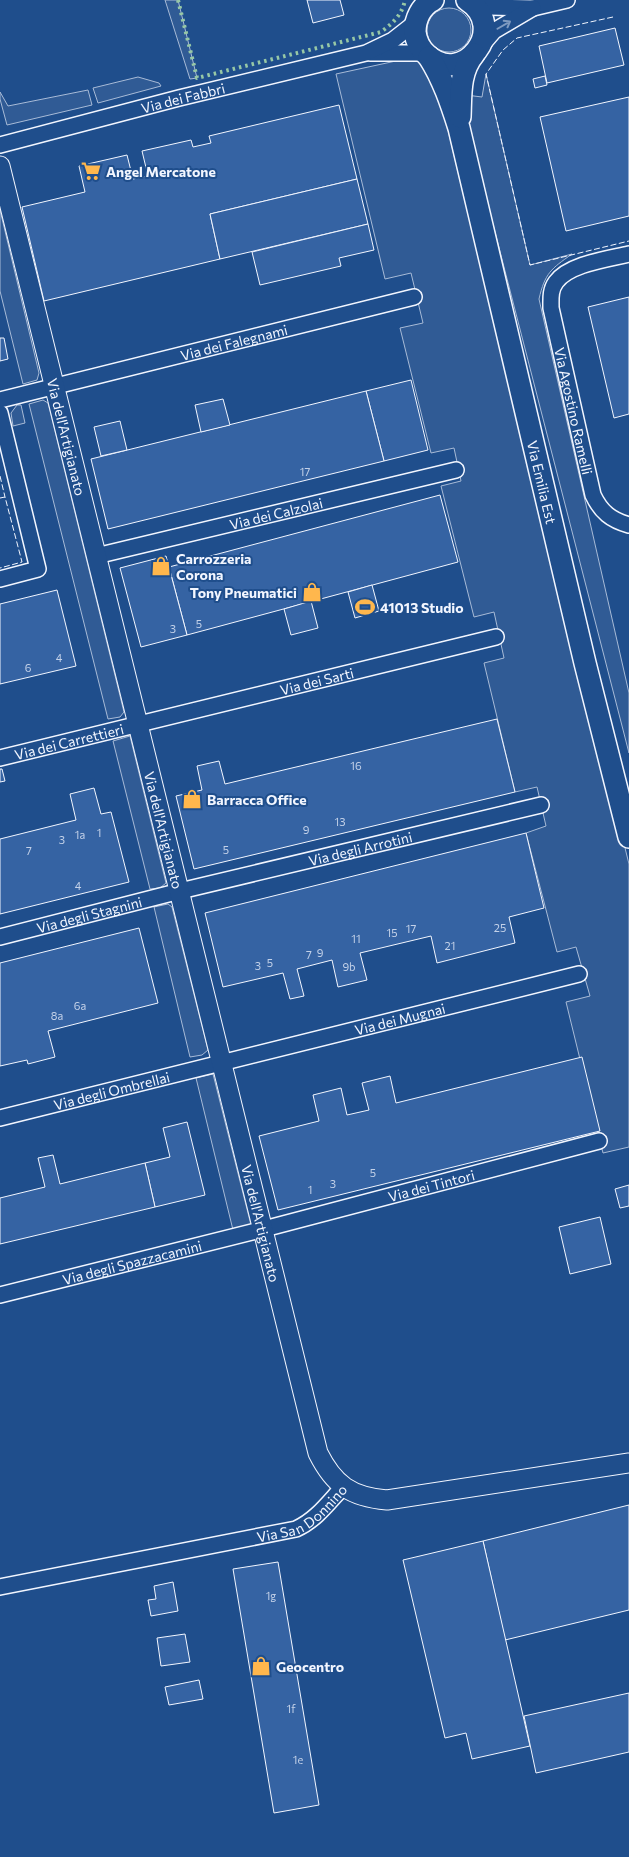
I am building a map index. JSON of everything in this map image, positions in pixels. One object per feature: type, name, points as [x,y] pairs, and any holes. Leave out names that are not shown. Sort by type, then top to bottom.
[{"type":"main road","points":[[418,13],[433,0]]},
{"type":"main road","name":"Via Emilia Est","points":[[459,128],[463,74],[466,63],[477,51],[483,40],[484,24],[478,9],[470,2]]},
{"type":"main road","name":"Via Emilia Est","points":[[418,13],[416,39],[438,72],[447,90],[459,128],[585,664],[629,837]]},
{"type":"main road","points":[[427,55],[444,64],[455,64],[465,61],[477,51]]},
{"type":"street","points":[[470,2],[490,7],[534,8],[567,0]]},
{"type":"street","points":[[477,51],[494,31],[534,8]]},
{"type":"street","name":"Via dei Fabbri","points":[[0,145],[179,98],[366,53],[393,40],[418,13]]},
{"type":"street","name":"Via dei Fabbri","points":[[366,53],[427,55]]},
{"type":"street","name":"Via dell'Artigianato","points":[[0,166],[318,1453],[334,1479],[343,1486]]},
{"type":"street","name":"Via Agostino Ramelli","points":[[629,254],[578,268],[557,280],[550,296],[551,308],[593,495],[597,505],[611,518],[629,525]]},
{"type":"street","name":"Via dei Falegnami","points":[[0,400],[55,388],[414,297]]},
{"type":"street","points":[[0,413],[38,569],[0,578]]},
{"type":"street","name":"Via dei Calzolai","points":[[96,556],[456,470]]},
{"type":"street","name":"Via dei Sarti","points":[[138,723],[496,637]]},
{"type":"street","name":"Via dei Carrettieri","points":[[0,758],[138,723]]},
{"type":"street","name":"Via degli Arrotini","points":[[180,891],[541,805]]},
{"type":"street","name":"Via degli Stagnini","points":[[0,937],[180,891]]},
{"type":"street","name":"Via dei Mugnai","points":[[222,1062],[579,974]]},
{"type":"street","name":"Via degli Ombrellai","points":[[0,1118],[222,1062]]},
{"type":"street","name":"Via dei Tintori","points":[[264,1229],[599,1141]]},
{"type":"street","name":"Via degli Spazzacamini","points":[[0,1295],[264,1229]]},
{"type":"street","name":"Via San Donnino","points":[[0,1587],[296,1529],[308,1524],[315,1518],[343,1486],[368,1498],[387,1500],[629,1463]]},
{"type":"shaded area","points":[[165,0],[178,0],[197,78],[190,79]]},
{"type":"shaded area","points":[[449,8],[461,12],[467,18],[471,30],[467,42],[461,48],[449,52],[437,48],[431,42],[427,30],[431,18],[437,12]]},
{"type":"shaded area","points":[[405,59],[417,61],[428,69],[444,113],[489,302],[629,864],[629,1147],[603,1153],[566,1002],[590,996],[576,947],[557,952],[526,833],[546,826],[537,787],[515,792],[484,663],[504,658],[494,612],[474,617],[441,486],[461,481],[454,448],[431,453],[400,328],[423,323],[411,273],[385,279],[336,74]]},
{"type":"shaded area","points":[[486,74],[530,265],[572,254],[550,272],[539,299],[629,693],[629,753],[469,131],[466,95],[482,97]]},
{"type":"shaded area","points":[[138,77],[159,83],[161,86],[98,103],[93,88]]},
{"type":"shaded area","points":[[88,90],[92,105],[7,125],[0,99],[0,92],[8,106]]},
{"type":"shaded area","points":[[0,210],[39,373],[37,380],[23,384],[0,291]]},
{"type":"shaded area","points":[[43,400],[48,403],[124,712],[120,717],[108,719],[29,404]]},
{"type":"shaded area","points":[[17,405],[21,405],[25,423],[13,426],[11,413]]},
{"type":"shaded area","points":[[130,736],[166,883],[160,888],[150,889],[113,741]]},
{"type":"shaded area","points":[[168,904],[172,907],[208,1050],[202,1055],[190,1057],[154,907]]},
{"type":"shaded area","points":[[213,1074],[251,1225],[233,1230],[196,1078]]},
{"type":"building","points":[[307,0],[340,0],[344,15],[313,23]]},
{"type":"building","points":[[615,28],[624,65],[547,83],[539,46]]},
{"type":"building","points":[[545,76],[547,85],[535,88],[533,79]]},
{"type":"building","points":[[629,97],[629,216],[566,231],[540,117]]},
{"type":"building","points":[[339,105],[357,179],[210,214],[220,259],[44,301],[22,207],[85,192],[79,166],[127,155],[133,179],[148,176],[142,151],[191,140],[193,147],[211,143],[209,136]]},
{"type":"building","points":[[357,179],[368,224],[220,259],[210,214]]},
{"type":"building","points":[[368,224],[374,250],[339,258],[341,266],[260,285],[252,252]]},
{"type":"building","points":[[629,297],[629,414],[614,418],[588,307]]},
{"type":"building","points":[[0,338],[4,338],[8,359],[0,361]]},
{"type":"building","points":[[411,380],[428,450],[384,461],[366,391]]},
{"type":"building","points":[[366,391],[384,461],[108,529],[91,459]]},
{"type":"building","points":[[223,399],[230,425],[201,432],[195,405]]},
{"type":"building","points":[[120,421],[127,450],[101,456],[94,427]]},
{"type":"building","points":[[440,495],[458,562],[187,635],[169,567]]},
{"type":"building","points":[[166,556],[187,635],[141,647],[120,568]]},
{"type":"building","points":[[372,585],[379,611],[355,618],[348,592]]},
{"type":"building","points":[[57,590],[76,666],[0,684],[0,604]]},
{"type":"building","points":[[311,601],[318,628],[291,635],[284,609]]},
{"type":"building","points":[[497,719],[515,792],[194,869],[176,796],[202,790],[197,766],[219,761],[225,784]]},
{"type":"building","points":[[0,769],[2,769],[5,781],[0,782]]},
{"type":"building","points":[[94,788],[101,814],[111,812],[129,882],[0,914],[0,839],[76,820],[70,794]]},
{"type":"building","points":[[526,833],[544,908],[509,917],[515,943],[437,963],[431,936],[360,953],[367,980],[338,987],[332,960],[297,969],[304,996],[290,999],[283,973],[223,987],[205,913]]},
{"type":"building","points":[[139,928],[158,1003],[48,1031],[55,1057],[28,1064],[27,1060],[0,1066],[0,963]]},
{"type":"building","points":[[582,1057],[600,1131],[278,1210],[259,1136],[319,1121],[313,1095],[341,1088],[347,1115],[369,1110],[362,1083],[390,1076],[396,1103]]},
{"type":"building","points":[[187,1122],[205,1195],[155,1207],[145,1163],[170,1157],[163,1128]]},
{"type":"building","points":[[53,1155],[60,1184],[145,1163],[155,1207],[0,1244],[0,1198],[45,1187],[38,1158]]},
{"type":"building","points":[[629,1185],[629,1206],[620,1208],[615,1189]]},
{"type":"building","points":[[600,1217],[611,1264],[570,1274],[559,1227]]},
{"type":"building","points":[[629,1505],[629,1610],[505,1640],[483,1541]]},
{"type":"building","points":[[483,1541],[530,1746],[472,1759],[466,1733],[445,1738],[403,1560]]},
{"type":"building","points":[[278,1562],[319,1805],[274,1813],[233,1569]]},
{"type":"building","points":[[173,1582],[178,1611],[151,1616],[148,1600],[156,1599],[154,1586]]},
{"type":"building","points":[[185,1634],[190,1662],[161,1666],[157,1638]]},
{"type":"building","points":[[199,1680],[203,1699],[169,1705],[165,1687]]},
{"type":"building","points":[[629,1693],[629,1752],[536,1773],[524,1716]]},
{"type":"hedge","points":[[178,0],[197,78],[381,32],[396,18],[402,10],[405,0]]},
{"type":"fence","points":[[613,17],[517,38],[503,50],[486,74],[530,265],[629,241]]},
{"type":"fence","points":[[0,476],[5,497]]},
{"type":"fence","points":[[0,498],[5,497],[22,562],[0,568]]},
{"type":"place","name":"Angel Mercatone","points":[[91,171]]},
{"type":"place","name":"Carrozzeria Corona","points":[[161,566]]},
{"type":"place","name":"Tony Pneumatici","points":[[312,592]]},
{"type":"place","name":"41013 Studio","points":[[365,607]]},
{"type":"place","name":"Barracca Office","points":[[192,799]]},
{"type":"place","name":"Geocentro","points":[[261,1666]]}]
